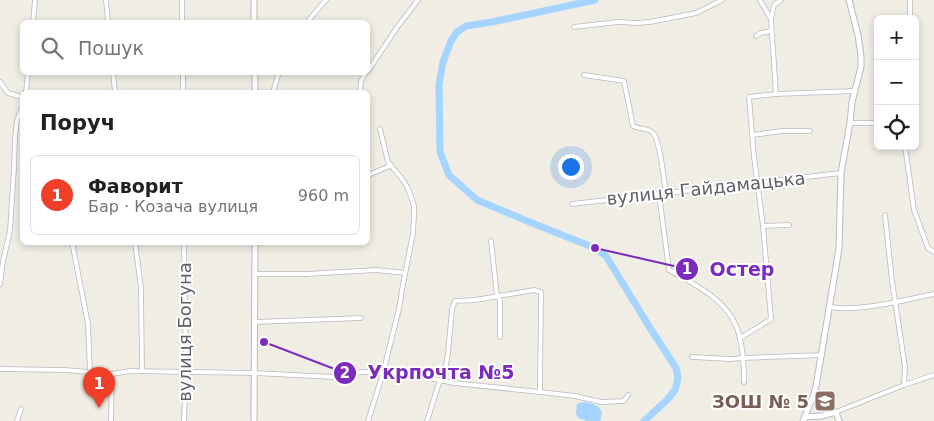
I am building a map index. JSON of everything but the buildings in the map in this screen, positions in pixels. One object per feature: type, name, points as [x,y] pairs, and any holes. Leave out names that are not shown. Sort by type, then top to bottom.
[{"type":"street","points":[[33,20],[36,0]]},
{"type":"street","points":[[106,0],[108,20]]},
{"type":"street","points":[[182,0],[182,20]]},
{"type":"street","points":[[254,0],[254,20]]},
{"type":"street","points":[[309,20],[326,0]]},
{"type":"street","points":[[370,68],[418,0]]},
{"type":"street","points":[[574,26],[611,22],[650,22],[696,13],[722,0]]},
{"type":"street","points":[[760,0],[771,19]]},
{"type":"street","points":[[766,10],[781,0]]},
{"type":"street","points":[[849,0],[862,56],[860,73],[852,102],[841,174],[839,247],[822,355],[816,386],[804,419],[836,412],[934,375]]},
{"type":"street","points":[[910,0],[910,15]]},
{"type":"street","points":[[774,5],[771,31],[776,94]]},
{"type":"street","points":[[756,36],[771,31]]},
{"type":"street","points":[[26,90],[28,75]]},
{"type":"street","points":[[113,75],[115,90]]},
{"type":"street","points":[[183,75],[183,90]]},
{"type":"street","points":[[255,75],[255,90]]},
{"type":"street","points":[[274,90],[278,75]]},
{"type":"street","points":[[360,90],[361,81],[365,75]]},
{"type":"street","points":[[584,76],[624,82],[633,126],[638,129],[651,131],[654,134],[658,146],[666,193]]},
{"type":"street","points":[[0,82],[8,93],[20,96]]},
{"type":"street","points":[[740,338],[771,319],[749,97],[855,91]]},
{"type":"street","points":[[0,284],[10,231],[15,138],[20,114]]},
{"type":"street","points":[[850,123],[874,123]]},
{"type":"street","points":[[368,421],[400,309],[413,233],[414,206],[408,188],[388,162],[380,129]]},
{"type":"street","points":[[753,134],[810,131]]},
{"type":"street","points":[[906,150],[914,210],[928,248],[934,252]]},
{"type":"street","points":[[370,174],[390,166]]},
{"type":"street","name":"вулиця Гайдамацька","points":[[572,204],[841,174]]},
{"type":"street","points":[[659,194],[669,270],[690,281],[714,298],[732,317],[740,338],[744,358],[744,382]]},
{"type":"street","points":[[885,215],[905,367],[904,385]]},
{"type":"street","points":[[763,226],[789,225]]},
{"type":"street","points":[[491,241],[497,296],[500,300],[500,337]]},
{"type":"street","points":[[73,245],[88,324],[90,372]]},
{"type":"street","points":[[135,245],[142,288],[142,371]]},
{"type":"street","name":"вулиця Богуна","points":[[184,245],[186,372],[184,421]]},
{"type":"street","points":[[254,421],[255,245]]},
{"type":"street","points":[[255,274],[306,274],[376,270],[405,273]]},
{"type":"street","points":[[427,421],[439,383],[444,377],[452,309],[455,301],[475,300],[534,290],[541,292],[540,392]]},
{"type":"street","points":[[829,307],[846,309],[934,294]]},
{"type":"street","points":[[255,322],[361,318]]},
{"type":"street","points":[[692,357],[730,359],[822,355]]},
{"type":"street","points":[[0,369],[65,370],[112,374],[130,371],[254,373],[334,378],[354,373],[388,371],[454,383],[575,396],[601,402],[624,401],[628,395]]},
{"type":"street","points":[[111,421],[112,374]]},
{"type":"street","points":[[17,421],[21,409]]},
{"type":"street","points":[[836,412],[839,421]]},
{"type":"water","points":[[584,402],[599,408],[602,413],[600,421],[587,421],[578,418],[576,413],[577,404]]},
{"type":"waterway","points":[[595,0],[466,26],[457,32],[451,41],[443,62],[439,85],[440,152],[449,175],[477,200],[595,248],[606,256],[676,368],[678,378],[675,390],[644,421]]},
{"type":"place","name":"Остер","points":[[595,248]]},
{"type":"place","name":"Укрпочта №5","points":[[264,342]]},
{"type":"place","name":"ЗОШ № 5","points":[[825,401]]},
{"type":"place","name":"Фаворит","points":[[99,408]]}]
